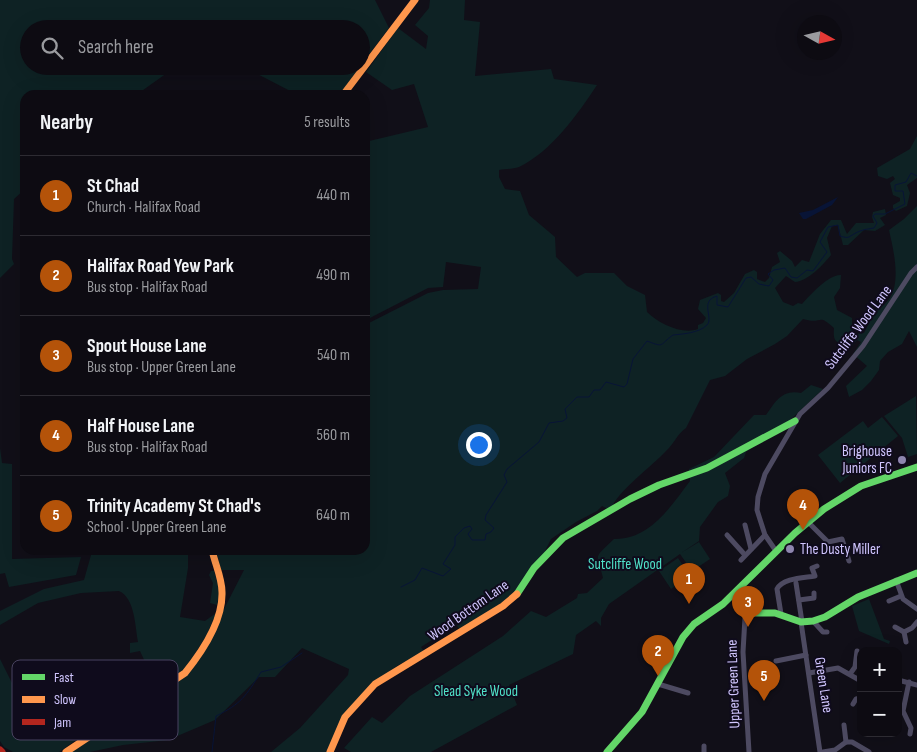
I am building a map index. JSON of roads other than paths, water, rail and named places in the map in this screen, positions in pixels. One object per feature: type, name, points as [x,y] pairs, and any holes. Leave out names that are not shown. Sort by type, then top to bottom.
[{"type":"street","points":[[370,60],[415,0]]},
{"type":"street","points":[[348,90],[359,75]]},
{"type":"street","name":"Sutcliffe Wood Lane","points":[[776,552],[765,535],[757,510],[762,481],[795,422],[863,346],[917,267]]},
{"type":"street","name":"Wood Bottom Lane","points":[[330,752],[345,717],[375,684],[425,656],[503,606],[518,593],[534,568],[563,538],[630,499],[659,485],[707,468],[795,422]]},
{"type":"street","points":[[607,752],[642,712],[683,637],[694,624],[723,604],[808,522],[846,494],[861,486],[917,467]]},
{"type":"street","points":[[808,522],[828,542],[842,536],[849,561]]},
{"type":"street","points":[[745,525],[751,549]]},
{"type":"street","points":[[727,535],[745,555]]},
{"type":"street","points":[[741,560],[765,535]]},
{"type":"street","points":[[178,678],[191,667],[211,631],[220,603],[222,592],[213,555]]},
{"type":"street","points":[[781,614],[778,585],[790,579],[815,576],[812,568],[817,566]]},
{"type":"street","points":[[745,613],[781,614],[802,622],[813,621],[825,617],[858,597],[917,573]]},
{"type":"street","points":[[896,580],[902,596],[909,605],[917,609]]},
{"type":"street","name":"Green Lane","points":[[796,583],[821,752]]},
{"type":"street","name":"Upper Green Lane","points":[[741,587],[746,600],[743,652],[749,752]]},
{"type":"street","points":[[799,600],[814,598],[814,593]]},
{"type":"street","points":[[889,601],[902,596]]},
{"type":"street","points":[[813,621],[823,632],[828,632]]},
{"type":"street","points":[[904,632],[912,628],[917,622]]},
{"type":"street","points":[[895,627],[904,632],[906,642]]},
{"type":"street","points":[[776,661],[806,656]]},
{"type":"street","points":[[850,674],[856,667],[857,660]]},
{"type":"street","points":[[809,673],[838,668],[857,678]]},
{"type":"street","points":[[902,681],[917,684]]},
{"type":"street","points":[[909,682],[903,711],[913,729]]},
{"type":"street","points":[[658,684],[688,693]]},
{"type":"street","points":[[844,725],[846,742]]},
{"type":"street","points":[[66,752],[84,740]]},
{"type":"street","points":[[821,752],[835,750],[846,742],[859,744],[869,752]]},
{"type":"water","points":[[838,197],[832,205],[806,219],[803,219],[799,213],[813,210]]},
{"type":"waterway","points":[[401,587],[415,580],[422,568],[443,576],[451,569],[443,564],[455,545],[455,537],[464,528],[470,526],[472,529],[468,534],[472,540],[485,540],[486,534],[494,528],[485,520],[486,515],[507,482],[504,475],[507,469],[539,442],[549,423],[563,421],[567,418],[565,409],[577,397],[589,397],[594,390],[600,390],[606,382],[624,387],[627,384],[633,359],[647,341],[659,345],[673,335],[691,333],[704,328],[709,322],[708,306],[712,298],[717,296],[717,305],[728,307],[746,278],[751,277],[759,284],[769,286],[773,280],[768,274],[774,270],[785,268],[791,277],[797,278],[807,270],[813,271],[827,252],[820,242],[828,227],[838,225],[840,236],[846,237],[874,228],[877,223],[873,216],[875,214],[885,214],[905,204],[903,191],[895,191],[895,185],[906,182],[911,173],[917,176]]},
{"type":"waterway","points":[[212,752],[216,716],[242,699],[261,672],[281,667],[302,653]]},
{"type":"place","name":"Brighouse Juniors FC","points":[[902,460]]},
{"type":"place","name":"Half House Lane","points":[[803,530]]},
{"type":"place","name":"The Dusty Miller","points":[[790,549]]},
{"type":"place","name":"St Chad","points":[[689,604]]},
{"type":"place","name":"Spout House Lane","points":[[748,627]]},
{"type":"place","name":"Halifax Road Yew Park","points":[[658,676]]},
{"type":"place","name":"Trinity Academy St Chad's","points":[[764,701]]},
{"type":"park label","name":"Sutcliffe Wood","points":[[625,564]]},
{"type":"park label","name":"Slead Syke Wood","points":[[476,691]]}]
